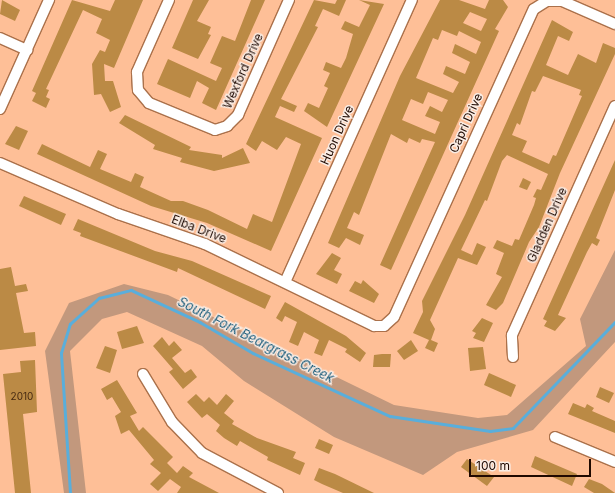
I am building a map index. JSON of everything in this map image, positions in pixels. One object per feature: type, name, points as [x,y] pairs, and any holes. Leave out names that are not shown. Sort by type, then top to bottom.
[{"type":"street","points":[[0,109],[49,0]]},
{"type":"street","name":"Wexford Drive","points":[[169,0],[137,72],[136,84],[144,100],[180,117],[215,130],[235,119],[289,0]]},
{"type":"street","name":"Huon Drive","points":[[286,280],[412,0]]},
{"type":"street","name":"Capri Drive","points":[[384,326],[394,317],[534,9],[547,1],[562,1],[615,24]]},
{"type":"street","points":[[0,38],[26,50]]},
{"type":"street","name":"Gladden Drive","points":[[513,357],[512,335],[615,106]]},
{"type":"street","name":"Elba Drive","points":[[0,163],[118,214],[205,244],[286,280],[374,326],[384,326]]},
{"type":"street","points":[[143,374],[172,422],[202,453],[222,467],[278,493]]},
{"type":"street","points":[[555,437],[615,462]]},
{"type":"shaded area","points":[[615,250],[615,342],[533,430],[457,452],[423,475],[334,437],[244,381],[202,346],[127,312],[102,319],[70,351],[86,493],[64,493],[45,351],[69,303],[124,284],[168,295],[394,405],[478,418],[507,415],[586,346],[580,319]]},
{"type":"building","points":[[2,0],[20,10],[15,21],[0,14]]},
{"type":"building","points":[[72,0],[110,11],[115,0],[143,0],[114,68],[104,64],[105,81],[113,81],[121,107],[110,112],[101,94],[94,95],[92,64],[100,50],[105,52],[110,40],[96,33],[102,19],[83,10],[46,89],[49,90],[46,97],[50,99],[46,108],[32,101],[36,93],[32,91]]},
{"type":"building","points":[[193,0],[209,0],[197,21],[211,27],[208,34],[211,35],[198,59],[172,48]]},
{"type":"building","points":[[251,0],[265,0],[216,110],[202,103],[209,88],[197,81],[190,98],[157,84],[168,59],[216,81],[222,68],[210,63],[222,36],[235,41]]},
{"type":"building","points":[[314,0],[335,4],[337,0],[346,0],[339,16],[323,9],[315,26],[318,27],[281,99],[297,106],[294,112],[280,106],[275,117],[322,138],[271,251],[207,223],[151,206],[37,154],[42,144],[90,167],[98,150],[107,154],[100,169],[131,182],[135,173],[144,177],[140,187],[171,201],[183,201],[208,210],[247,229],[253,214],[272,222],[301,144],[286,137],[277,150],[262,141],[256,151],[246,144]]},
{"type":"building","points":[[359,0],[384,4],[327,127],[304,111],[308,103],[319,108],[328,88],[324,86],[330,73],[323,70],[326,62],[341,68],[346,58],[353,34],[341,29],[345,21],[359,27],[370,5]]},
{"type":"building","points":[[440,0],[459,0],[485,9],[489,0],[503,0],[508,7],[495,29],[499,31],[391,270],[380,265],[435,142],[422,139],[420,143],[409,138],[407,143],[391,134],[359,215],[354,212],[347,228],[364,235],[360,245],[346,238],[339,248],[328,243],[400,76]],"holes":[[[470,12],[487,19],[481,31],[463,23]],[[442,30],[457,36],[459,31],[481,42],[476,54],[455,44],[452,53],[470,62],[465,74],[446,66],[443,74],[459,82],[453,93],[416,78],[433,38],[438,40]],[[428,92],[448,100],[442,112],[430,106],[425,116],[440,122],[435,134],[402,120],[411,99],[423,104]]]},
{"type":"building","points":[[552,20],[573,32],[569,41],[558,36],[546,65],[568,75],[578,54],[596,63],[603,43],[615,48],[615,54],[560,173],[539,227],[529,242],[503,303],[496,310],[486,305],[502,277],[496,274],[504,253],[493,248],[497,240],[512,246],[515,239],[519,240],[534,205],[536,198],[533,197],[537,189],[541,190],[548,174],[507,155],[502,161],[487,201],[485,200],[461,250],[472,255],[477,243],[486,247],[477,265],[458,258],[430,320],[435,329],[431,340],[438,343],[434,352],[425,348],[429,340],[413,333],[423,312],[422,301],[465,215]],"holes":[[[543,76],[581,90],[579,95],[582,96],[556,156],[553,155],[549,164],[522,152],[527,141],[512,135],[517,123],[520,125],[532,91],[535,92]]]},
{"type":"building","points":[[125,115],[191,147],[189,150],[222,155],[222,158],[243,148],[250,163],[214,171],[180,162],[182,158],[153,149],[155,145],[119,123]]},
{"type":"building","points":[[16,126],[28,131],[19,150],[5,144]]},
{"type":"building","points":[[615,160],[615,190],[596,238],[600,240],[597,246],[592,243],[587,252],[558,315],[566,318],[555,331],[544,326],[547,321],[543,319]]},
{"type":"building","points":[[523,178],[531,182],[527,190],[519,187]]},
{"type":"building","points":[[24,196],[66,214],[61,225],[19,206]]},
{"type":"building","points":[[78,219],[155,251],[192,261],[271,296],[265,309],[178,268],[177,272],[80,236],[81,233],[73,230]]},
{"type":"building","points":[[332,253],[341,258],[334,270],[342,274],[337,284],[316,274]]},
{"type":"building","points":[[11,267],[15,286],[26,284],[28,291],[16,293],[24,333],[35,332],[36,346],[0,350],[0,269]]},
{"type":"building","points":[[363,280],[379,294],[374,303],[349,291],[355,281],[361,284]]},
{"type":"building","points":[[285,302],[346,336],[366,353],[360,362],[345,352],[347,349],[329,340],[322,356],[314,353],[319,340],[304,332],[298,346],[289,342],[297,322],[285,316],[282,322],[276,318]]},
{"type":"building","points":[[482,318],[493,323],[484,342],[473,338],[476,333],[472,331]]},
{"type":"building","points":[[137,326],[144,343],[122,349],[117,332]]},
{"type":"building","points":[[162,337],[169,346],[174,341],[182,350],[172,358],[185,373],[191,369],[197,377],[183,389],[169,372],[173,369],[153,346]]},
{"type":"building","points":[[411,340],[418,351],[404,360],[397,351]]},
{"type":"building","points":[[105,346],[117,350],[110,373],[96,368]]},
{"type":"building","points":[[483,347],[486,369],[470,371],[468,348]]},
{"type":"building","points":[[391,354],[390,367],[373,367],[374,355]]},
{"type":"building","points":[[35,360],[37,412],[23,414],[31,493],[15,493],[3,374],[21,372],[20,361]]},
{"type":"building","points":[[489,373],[516,385],[511,397],[484,385]]},
{"type":"building","points":[[117,380],[137,413],[130,416],[139,431],[143,427],[173,457],[167,463],[177,473],[183,466],[193,473],[189,477],[219,493],[177,493],[181,487],[170,479],[158,491],[150,484],[161,473],[150,464],[154,460],[129,430],[121,434],[115,416],[121,412],[112,397],[107,400],[101,389]]},
{"type":"building","points":[[600,387],[614,393],[609,403],[596,397]]},
{"type":"building","points":[[196,394],[204,402],[209,397],[217,405],[226,394],[234,401],[224,413],[234,421],[232,424],[257,438],[296,452],[293,458],[305,463],[300,475],[267,460],[268,457],[240,441],[237,446],[224,438],[216,431],[220,425],[207,414],[202,418],[187,402]]},
{"type":"building","points":[[573,403],[585,408],[587,404],[594,408],[592,411],[615,421],[615,433],[568,414]]},
{"type":"building","points":[[319,439],[333,445],[329,454],[315,448]]},
{"type":"building","points":[[535,456],[577,474],[572,486],[531,467]]},
{"type":"building","points":[[467,459],[494,477],[487,486],[461,467]]},
{"type":"building","points":[[319,468],[374,493],[343,493],[322,484],[314,480]]},
{"type":"building","points":[[589,479],[602,484],[615,493],[594,493],[584,487]]},
{"type":"waterway","name":"South Fork Beargrass Creek","points":[[70,493],[61,353],[70,324],[99,298],[131,290],[200,322],[253,353],[390,416],[490,431],[513,428],[615,322]]}]
